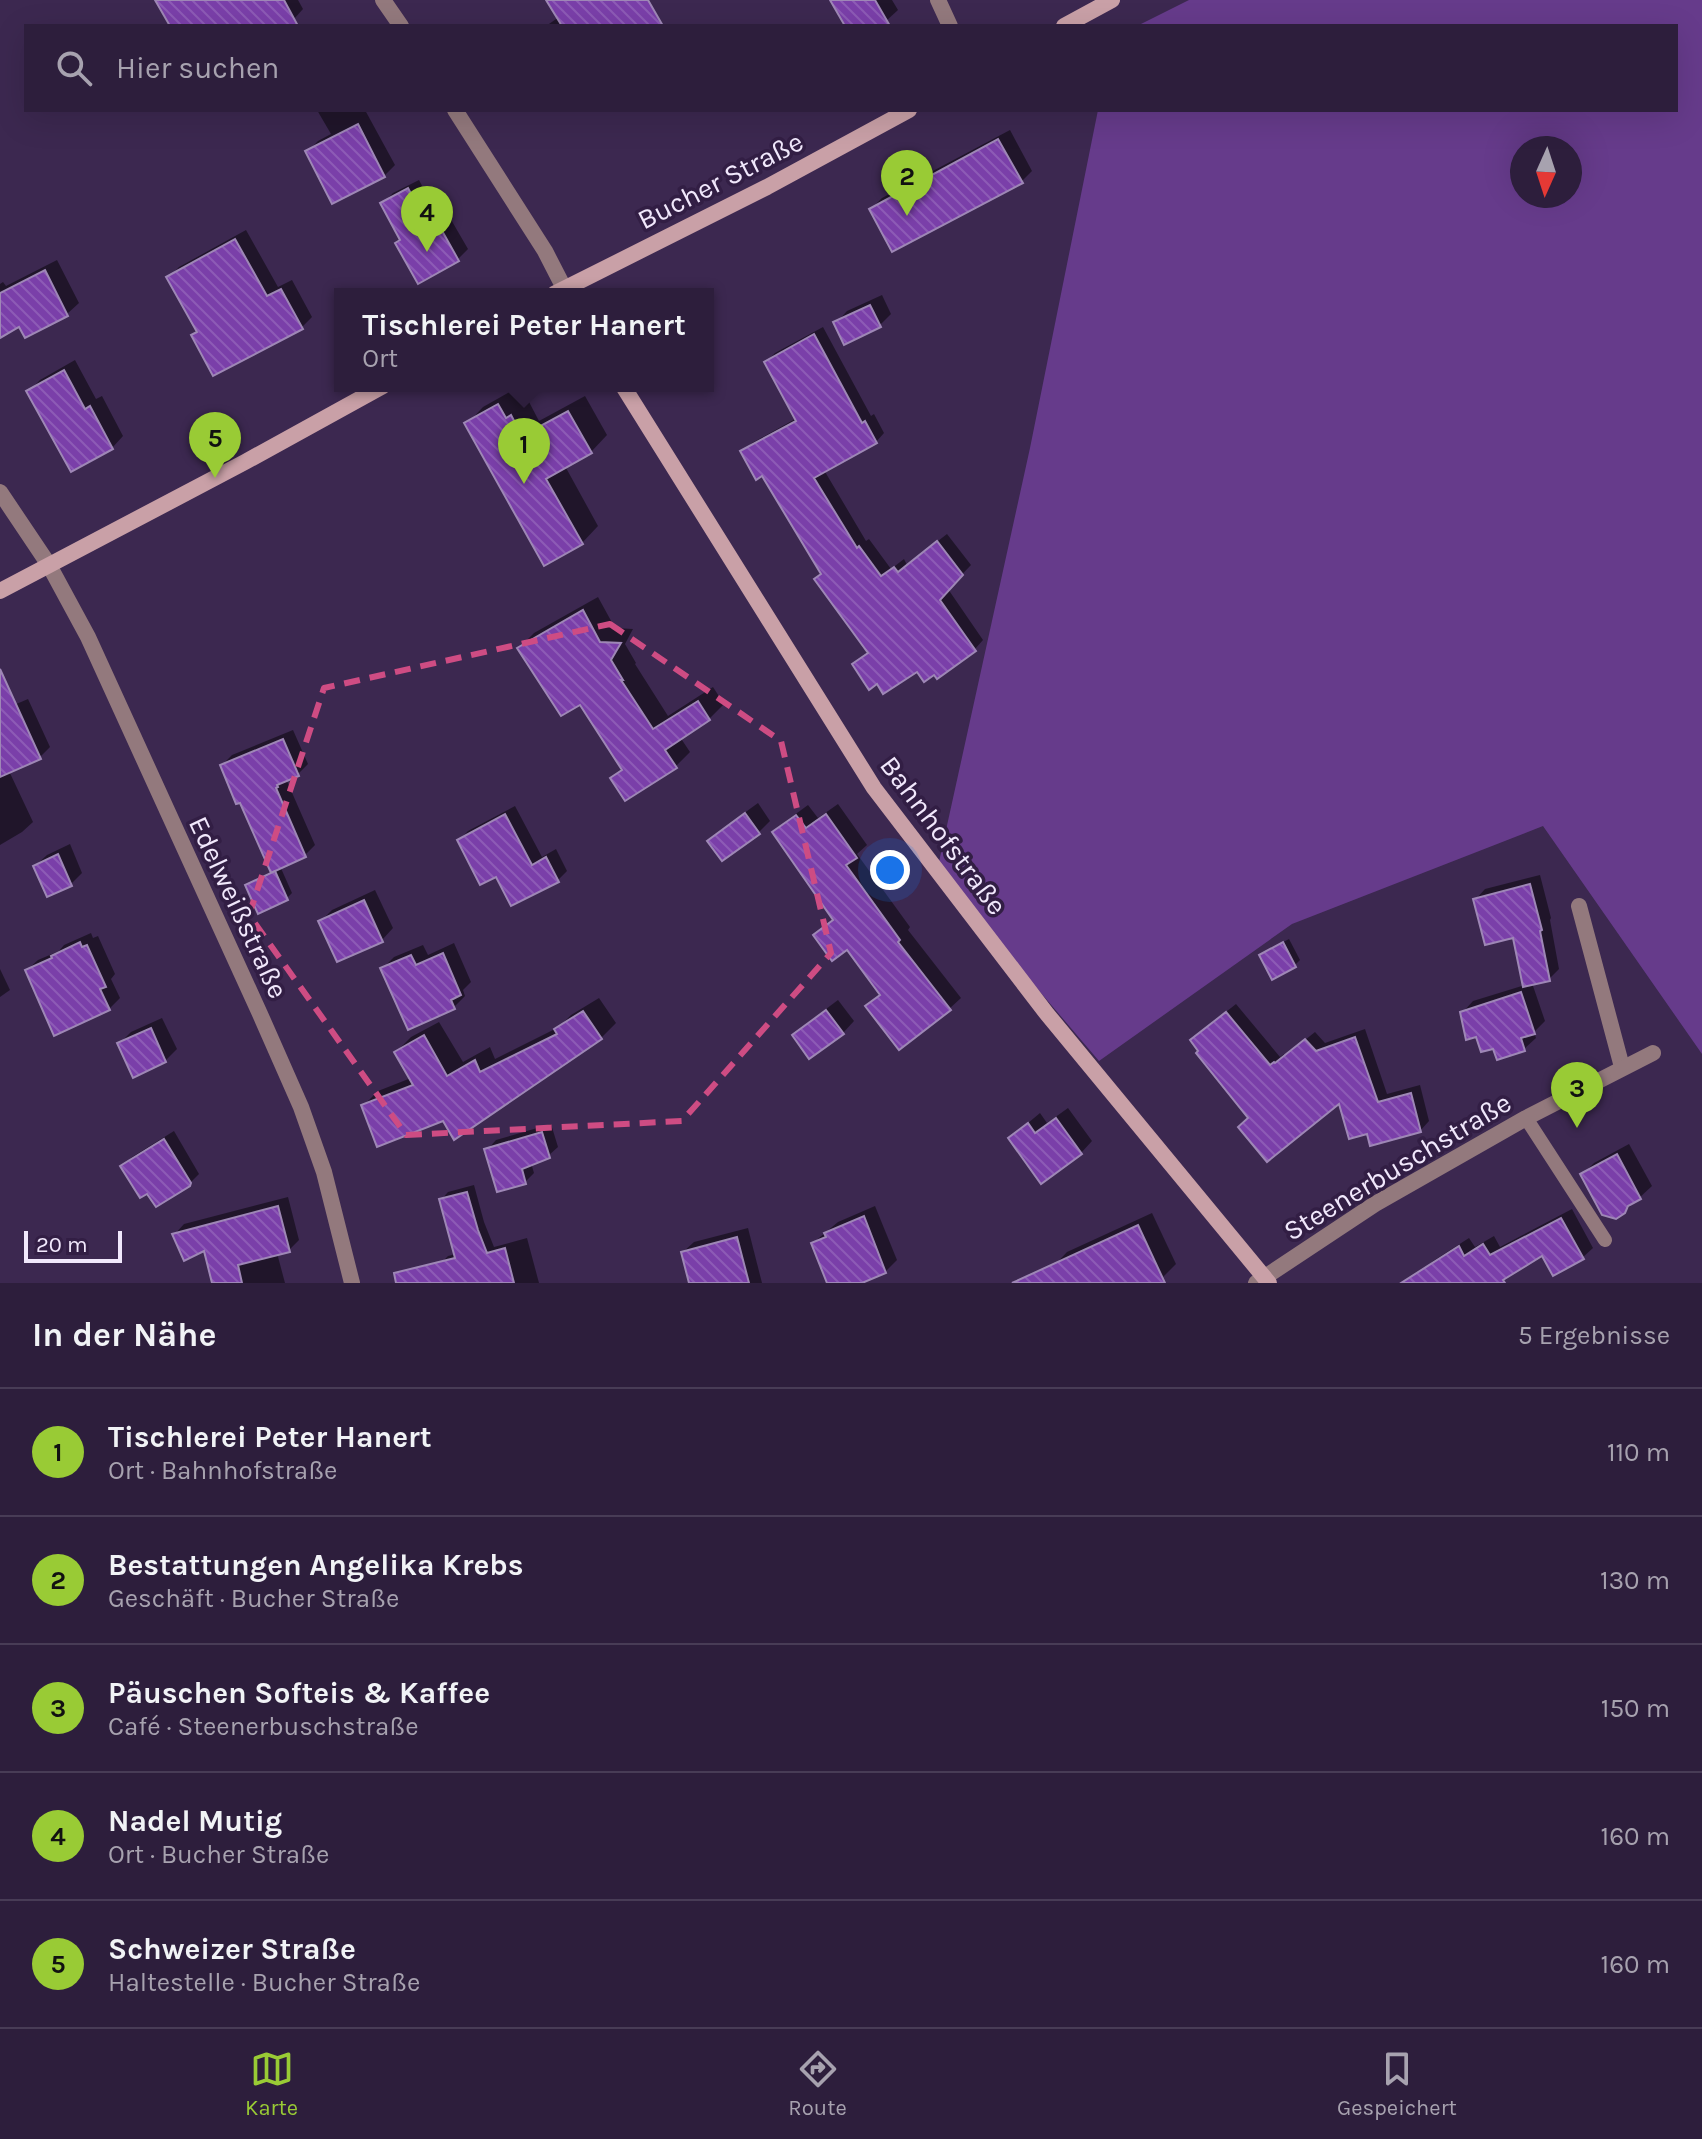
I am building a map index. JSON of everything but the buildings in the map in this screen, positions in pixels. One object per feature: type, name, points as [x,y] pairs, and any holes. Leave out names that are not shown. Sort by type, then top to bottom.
[{"type":"street","points":[[383,0],[400,24]]},
{"type":"street","points":[[938,0],[949,24]]},
{"type":"street","points":[[1068,24],[1112,0]]},
{"type":"street","points":[[456,112],[545,251],[560,288]]},
{"type":"street","name":"Bucher Straße","points":[[570,288],[905,112]]},
{"type":"street","points":[[0,591],[372,392]]},
{"type":"street","name":"Bahnhofstraße","points":[[627,392],[874,788],[1047,1014],[1263,1281]]},
{"type":"street","name":"Edelweißstraße","points":[[0,492],[49,565],[88,637],[301,1107],[324,1172],[352,1283]]},
{"type":"street","points":[[1579,906],[1622,1067]]},
{"type":"street","name":"Steenerbuschstraße","points":[[1263,1281],[1375,1204],[1526,1118],[1653,1053]]},
{"type":"lane","points":[[1526,1118],[1605,1240]]},
{"type":"highlighted area","points":[[610,624],[781,741],[831,953],[682,1121],[406,1135],[249,915],[324,688]]},
{"type":"shaded area","points":[[1189,0],[1702,0],[1702,1054],[1543,826],[1292,924],[1099,1061],[937,871],[1030,448],[1098,112],[1678,112],[1678,24],[1141,24]]},
{"type":"place","name":"Bestattungen Angelika Krebs","points":[[907,216]]},
{"type":"place","name":"Nadel Mutig","points":[[427,252]]},
{"type":"place","name":"Schweizer Straße","points":[[215,478]]},
{"type":"place","name":"Tischlerei Peter Hanert","points":[[524,484]]},
{"type":"place","name":"Päuschen Softeis & Kaffee","points":[[1577,1128]]}]
